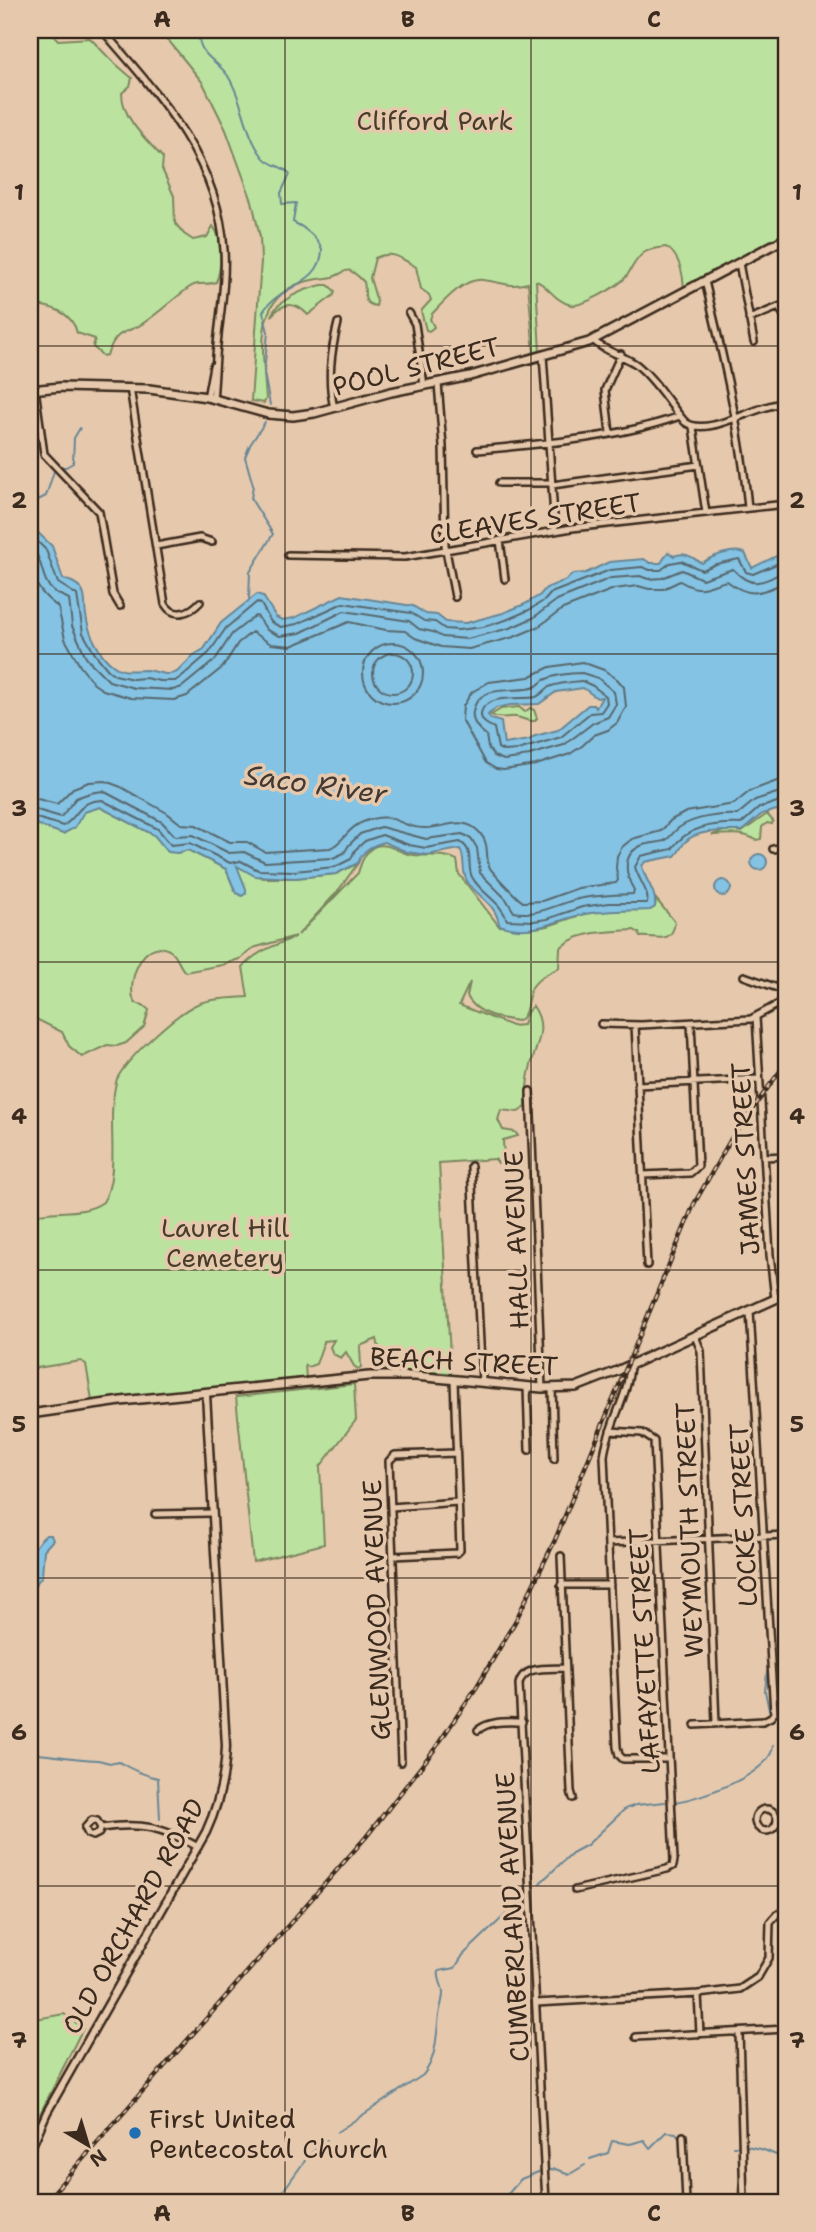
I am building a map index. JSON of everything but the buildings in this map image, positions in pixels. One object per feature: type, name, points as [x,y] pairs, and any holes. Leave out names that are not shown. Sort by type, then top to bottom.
[{"type":"main road","name":"POOL STREET","points":[[33,390],[169,390],[261,412],[287,416],[312,414],[438,383],[593,340],[786,238]]},
{"type":"main road","name":"BEACH STREET","points":[[30,1415],[100,1403],[369,1376],[542,1388],[584,1385],[786,1294]]},
{"type":"street","points":[[102,30],[168,107],[194,149],[212,189],[220,216],[225,251],[223,289],[210,398]]},
{"type":"street","points":[[739,263],[754,342]]},
{"type":"street","points":[[705,281],[736,417],[748,508]]},
{"type":"street","points":[[749,319],[786,303]]},
{"type":"street","points":[[779,306],[786,319]]},
{"type":"street","points":[[409,313],[415,324],[424,385]]},
{"type":"street","points":[[334,408],[330,388],[331,350],[338,323]]},
{"type":"street","points":[[593,340],[621,355],[647,374],[680,416],[693,427],[702,427],[770,405],[786,403]]},
{"type":"street","points":[[543,355],[555,531]]},
{"type":"street","points":[[610,433],[605,390],[621,355]]},
{"type":"street","points":[[438,383],[446,550],[455,597]]},
{"type":"street","points":[[130,388],[167,607],[173,612],[184,613],[200,602]]},
{"type":"street","points":[[33,390],[44,454],[99,512],[113,594],[120,606]]},
{"type":"street","points":[[477,450],[550,443],[610,433],[653,425],[680,416]]},
{"type":"street","points":[[693,427],[706,513]]},
{"type":"street","points":[[499,483],[552,484],[699,465]]},
{"type":"street","name":"CLEAVES STREET","points":[[288,555],[402,557],[555,531],[786,504]]},
{"type":"street","points":[[156,546],[200,538],[212,542]]},
{"type":"street","points":[[500,540],[505,579]]},
{"type":"street","points":[[773,849],[786,847]]},
{"type":"street","points":[[744,976],[786,991]]},
{"type":"street","points":[[601,1024],[691,1023],[757,1017],[786,1000]]},
{"type":"street","name":"JAMES STREET","points":[[757,1017],[775,1299]]},
{"type":"street","points":[[643,1175],[690,1173],[696,1170],[698,1160],[691,1023]]},
{"type":"street","points":[[635,1025],[647,1265]]},
{"type":"street","points":[[638,1086],[759,1079]]},
{"type":"street","name":"HALL AVENUE","points":[[530,1091],[542,1388]]},
{"type":"street","points":[[764,1157],[786,1156]]},
{"type":"street","points":[[471,1166],[482,1382]]},
{"type":"street","name":"LOCKE STREET","points":[[716,1723],[763,1721],[771,1717],[774,1710],[750,1311]]},
{"type":"street","name":"WEYMOUTH STREET","points":[[695,1336],[701,1351],[716,1723]]},
{"type":"street","points":[[630,1366],[627,1388],[610,1431],[604,1456],[618,1747],[621,1758],[668,1759]]},
{"type":"street","points":[[393,1556],[460,1552],[454,1380]]},
{"type":"street","points":[[527,1387],[529,1450]]},
{"type":"street","points":[[552,1388],[554,1460]]},
{"type":"street","name":"OLD ORCHARD ROAD","points":[[30,2150],[47,2112],[198,1847],[218,1803],[226,1757],[206,1394]]},
{"type":"street","name":"LAFAYETTE STREET","points":[[575,1891],[667,1869],[673,1866],[674,1857],[654,1443],[649,1436],[638,1432],[610,1431]]},
{"type":"street","name":"GLENWOOD AVENUE","points":[[401,1762],[389,1462],[391,1457],[456,1453]]},
{"type":"street","points":[[391,1507],[458,1503]]},
{"type":"street","points":[[155,1514],[212,1513]]},
{"type":"street","points":[[608,1542],[786,1535]]},
{"type":"street","points":[[561,1556],[570,1791],[573,1798]]},
{"type":"street","points":[[561,1585],[610,1585]]},
{"type":"street","name":"CUMBERLAND AVENUE","points":[[546,2202],[519,1684],[522,1675],[530,1671],[565,1668]]},
{"type":"street","points":[[478,1730],[495,1723],[522,1722]]},
{"type":"street","points":[[695,1725],[716,1723]]},
{"type":"street","points":[[764,1809],[773,1811],[777,1819],[775,1826],[767,1830],[760,1828],[756,1821],[758,1813],[764,1809]]},
{"type":"street","points":[[777,1819],[786,1818]]},
{"type":"street","points":[[101,1828],[134,1824],[158,1827],[198,1847]]},
{"type":"street","points":[[536,2003],[698,1994],[740,1989],[758,1977],[767,1962],[770,1922],[777,1914],[786,1912]]},
{"type":"street","points":[[698,1994],[701,2034]]},
{"type":"street","points":[[636,2036],[786,2029]]},
{"type":"street","points":[[738,2032],[744,2202]]},
{"type":"street","points":[[683,2136],[685,2202]]},
{"type":"green space","points":[[30,30],[50,30],[58,40],[90,38],[132,78],[130,86],[122,93],[123,103],[136,128],[163,158],[162,169],[174,196],[175,223],[193,240],[207,237],[213,226],[219,238],[220,262],[216,282],[190,287],[142,324],[118,336],[107,355],[103,356],[93,347],[95,339],[77,333],[65,315],[52,308],[30,304]]},
{"type":"green space","name":"Clifford Park","points":[[160,30],[786,30],[786,234],[684,288],[678,260],[666,247],[645,252],[621,282],[599,296],[576,305],[560,300],[536,281],[540,352],[534,354],[528,283],[510,285],[483,280],[469,282],[455,291],[432,314],[430,319],[434,327],[429,331],[426,330],[421,311],[431,300],[421,289],[416,267],[396,256],[381,256],[375,258],[370,278],[376,306],[366,300],[364,282],[348,271],[333,277],[302,282],[285,291],[273,303],[266,319],[264,337],[266,399],[264,403],[251,401],[261,261],[260,237],[252,201],[226,130],[203,83]]},
{"type":"green space","points":[[328,285],[335,291],[334,295],[308,315],[290,305],[271,316],[286,300]]},
{"type":"green space","points":[[519,707],[525,712],[530,708],[534,710],[537,718],[535,721],[491,715],[501,709]]},
{"type":"green space","name":"Laurel Hill Cemetery","points":[[100,807],[154,835],[177,853],[188,850],[226,869],[236,893],[237,866],[263,878],[295,878],[336,874],[358,863],[338,891],[298,935],[358,873],[369,850],[380,845],[408,854],[446,856],[457,860],[459,874],[499,926],[534,928],[583,914],[609,910],[650,910],[655,907],[656,899],[675,922],[670,934],[662,938],[640,937],[634,930],[595,933],[568,942],[560,948],[559,968],[536,982],[529,993],[524,1015],[518,1021],[496,1017],[476,1007],[467,996],[470,982],[459,1005],[512,1026],[523,1025],[527,1012],[533,1006],[538,1014],[540,1030],[529,1074],[526,1107],[518,1112],[501,1110],[498,1120],[503,1130],[515,1132],[518,1136],[503,1140],[504,1161],[498,1163],[495,1159],[439,1163],[451,1373],[386,1370],[377,1339],[360,1346],[361,1367],[358,1369],[346,1352],[341,1358],[333,1354],[330,1347],[334,1340],[324,1341],[316,1364],[308,1367],[305,1365],[306,1378],[92,1400],[86,1364],[81,1361],[30,1369],[30,1216],[77,1211],[95,1207],[103,1202],[111,1180],[114,1095],[117,1079],[123,1070],[154,1036],[179,1015],[200,1003],[248,997],[243,967],[261,952],[296,936],[253,948],[242,958],[222,965],[185,972],[169,950],[151,950],[138,964],[132,985],[135,1003],[149,1010],[144,1027],[126,1043],[107,1045],[82,1057],[69,1046],[62,1032],[30,1016],[30,822],[63,834],[75,827],[84,812]]},
{"type":"green space","points":[[767,814],[773,821],[772,824],[767,823],[762,827],[761,839],[756,840],[740,834],[712,835],[727,830],[742,832]]},
{"type":"green space","points":[[354,1384],[356,1420],[320,1467],[324,1544],[253,1562],[236,1397]]},
{"type":"green space","points":[[64,2014],[83,2028],[30,2134],[30,2020]]},
{"type":"water","name":"Saco River","points":[[30,525],[52,546],[63,579],[75,584],[83,592],[89,629],[104,657],[121,670],[146,670],[165,674],[177,672],[204,649],[221,623],[257,594],[263,596],[276,617],[282,620],[294,618],[342,595],[413,606],[426,614],[437,615],[446,622],[466,623],[525,604],[546,588],[566,580],[573,574],[586,573],[609,562],[644,559],[650,563],[661,563],[668,552],[674,556],[689,556],[702,563],[717,555],[735,551],[745,553],[752,568],[786,551],[786,803],[777,810],[762,814],[742,831],[697,835],[685,842],[675,856],[645,862],[642,866],[655,901],[655,907],[650,910],[593,913],[523,929],[499,925],[491,906],[467,881],[460,849],[427,855],[407,852],[384,842],[368,849],[358,863],[336,874],[295,878],[255,876],[237,866],[246,889],[242,896],[236,893],[226,869],[188,850],[168,852],[154,835],[100,807],[84,812],[75,827],[63,834],[30,822]],"holes":[[[583,688],[597,698],[602,697],[596,708],[594,705],[588,705],[558,730],[529,740],[504,744],[501,722],[488,715],[496,708],[539,704],[556,692]]]},
{"type":"water","points":[[759,854],[765,856],[765,868],[759,870],[753,868],[751,862],[753,856]]},
{"type":"water","points":[[723,880],[729,882],[729,894],[723,896],[717,894],[715,888],[717,882]]},
{"type":"water","points":[[46,1535],[51,1535],[53,1540],[44,1550],[42,1576],[36,1584],[30,1572],[30,1558]]},
{"type":"waterway","points":[[206,30],[199,38],[200,44],[228,76],[257,148],[266,160],[290,174],[281,193],[282,204],[296,203],[293,222],[310,233],[322,249],[315,271],[270,303],[263,312],[268,332],[264,373],[270,405]]},
{"type":"waterway","points":[[249,599],[250,572],[273,534],[251,499],[253,485],[245,457],[265,422]]},
{"type":"waterway","points":[[60,467],[73,463],[74,438],[80,428]]},
{"type":"waterway","points":[[30,504],[46,496],[54,471]]},
{"type":"waterway","points":[[775,1668],[786,1661]]},
{"type":"waterway","points":[[767,1672],[765,1691],[769,1710]]},
{"type":"waterway","points":[[675,1802],[700,1796],[747,1775],[769,1757],[773,1746]]},
{"type":"waterway","points":[[30,1753],[119,1762],[158,1778],[160,1819]]},
{"type":"waterway","points":[[540,1883],[572,1853],[587,1845],[625,1809],[665,1802]]},
{"type":"waterway","points":[[337,2132],[423,2075],[435,2046],[443,1996],[439,1971],[455,1968],[463,1955],[521,1900]]},
{"type":"waterway","points":[[590,2159],[608,2153],[612,2141],[630,2144],[644,2140],[650,2148],[666,2132],[676,2133],[681,2140]]},
{"type":"waterway","points":[[275,2202],[309,2155],[327,2140]]},
{"type":"waterway","points":[[733,2146],[738,2146]]},
{"type":"waterway","points":[[747,2146],[786,2159]]},
{"type":"waterway","points":[[548,2171],[555,2169],[570,2174],[585,2165]]},
{"type":"waterway","points":[[490,2202],[508,2194],[521,2179],[541,2171]]},
{"type":"railway","points":[[45,2202],[366,1837],[434,1750],[476,1688],[516,1620],[555,1540],[694,1204],[732,1137],[786,1063]]},
{"type":"place","name":"First United Pentecostal Church","points":[[135,2133]]}]
